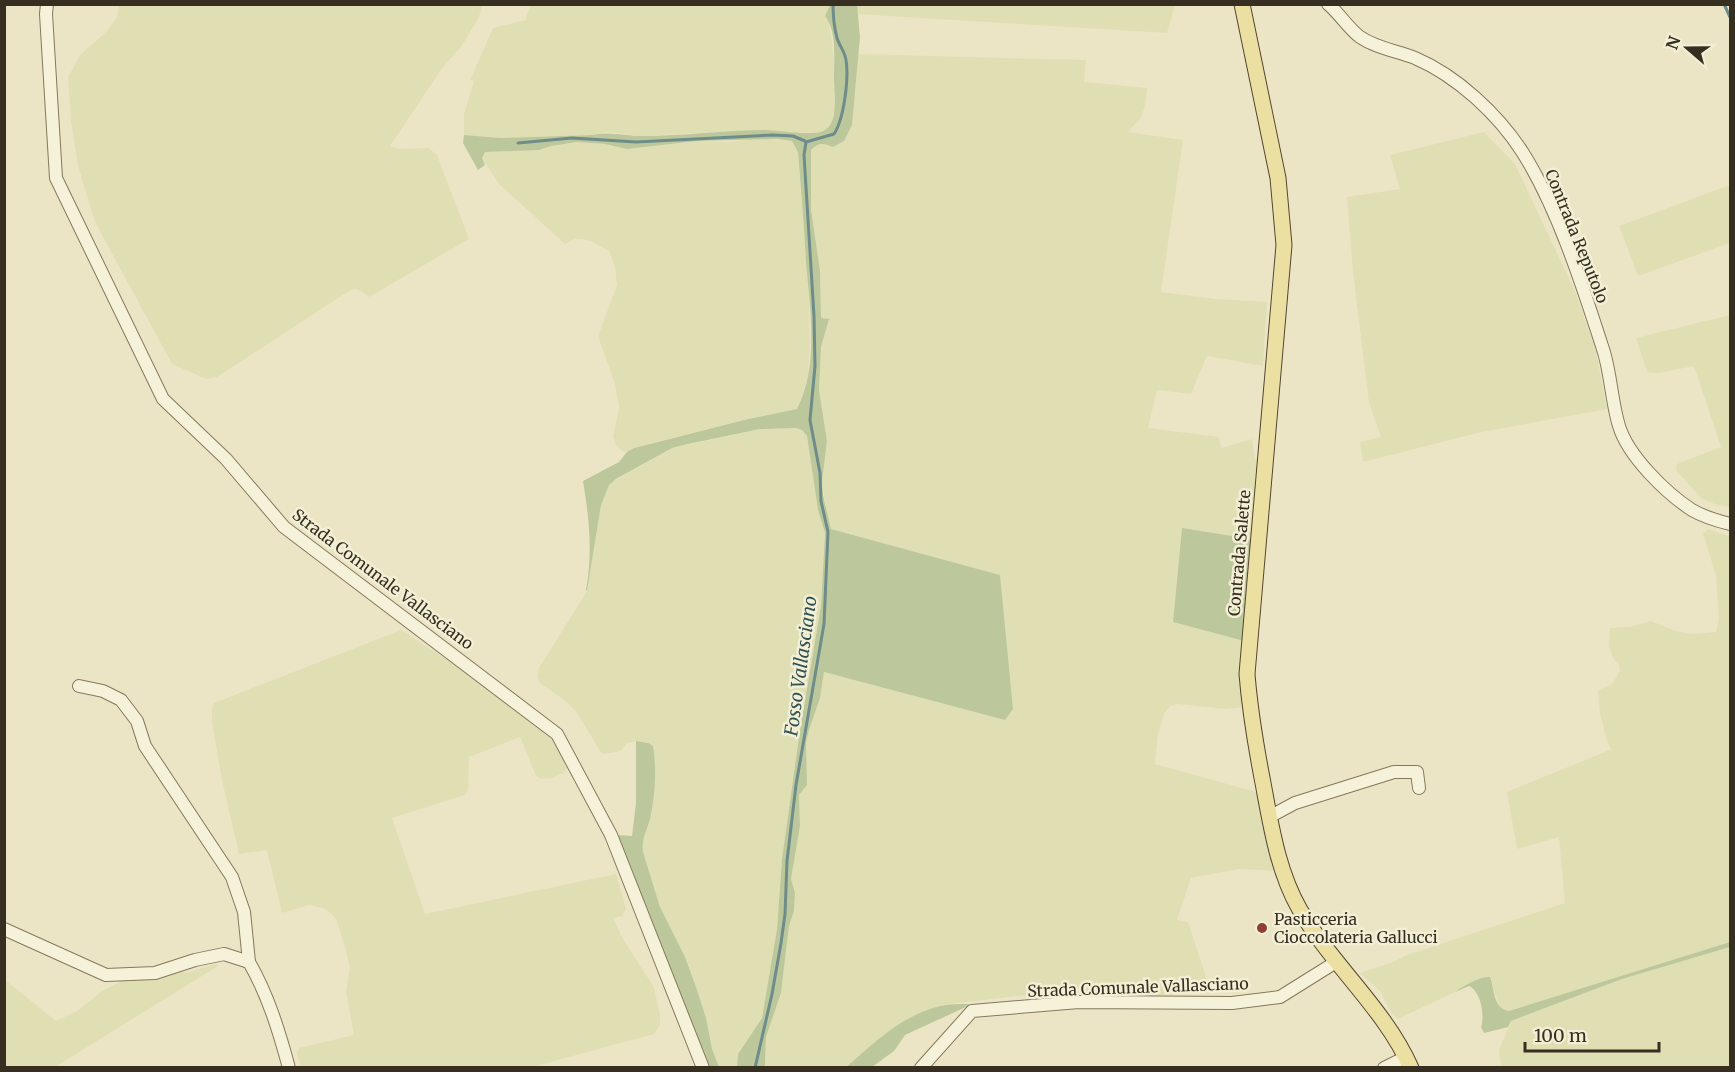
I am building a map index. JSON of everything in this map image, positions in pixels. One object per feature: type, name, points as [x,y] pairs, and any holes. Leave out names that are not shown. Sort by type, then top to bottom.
[{"type":"main road","name":"Contrada Salette","points":[[1242,4],[1278,178],[1284,245],[1246,674],[1249,708],[1269,817],[1278,857],[1288,885],[1299,909],[1336,962],[1377,1013],[1408,1062]]},
{"type":"street","name":"Strada Comunale Vallasciano","points":[[47,4],[56,178],[163,399],[226,459],[284,526],[557,734],[611,835],[703,1068]]},
{"type":"street","name":"Contrada Reputolo","points":[[1328,4],[1358,36],[1369,43],[1438,69],[1469,92],[1494,117],[1521,150],[1539,179],[1590,309],[1604,349],[1616,416],[1627,445],[1676,498],[1694,512],[1731,524]]},
{"type":"street","points":[[79,686],[103,691],[121,700],[137,721],[145,746],[232,877],[244,912],[249,962],[264,991],[289,1068]]},
{"type":"street","points":[[1269,817],[1295,803],[1394,772],[1417,772],[1419,788]]},
{"type":"street","points":[[4,929],[106,975],[155,973],[195,960],[224,954],[249,962]]},
{"type":"street","name":"Strada Comunale Vallasciano","points":[[921,1068],[972,1011],[1079,1002],[1232,1003],[1280,997],[1336,962]]},
{"type":"street","points":[[1384,1068],[1408,1062]]},
{"type":"green space","points":[[857,4],[1175,5],[1167,33],[856,14]]},
{"type":"green space","points":[[119,5],[481,5],[482,9],[477,21],[461,47],[442,68],[390,146],[400,149],[429,148],[437,155],[469,239],[369,297],[355,289],[349,291],[217,377],[206,379],[172,364],[95,222],[78,166],[71,121],[68,77],[81,54],[104,34],[117,18]]},
{"type":"green space","points":[[531,5],[830,5],[825,16],[829,21],[834,59],[835,108],[831,124],[825,131],[814,133],[752,130],[642,136],[605,132],[593,135],[501,138],[464,135],[464,114],[474,81],[470,80],[493,28],[525,20]]},
{"type":"green space","points":[[830,5],[857,5],[860,37],[852,125],[844,141],[833,147],[819,144],[811,150],[811,209],[820,271],[821,318],[829,319],[821,347],[819,390],[827,441],[822,482],[823,495],[831,529],[1000,575],[1013,709],[1005,720],[824,672],[820,698],[806,743],[807,785],[799,795],[800,826],[791,879],[795,893],[794,911],[789,926],[781,993],[766,1037],[765,1067],[737,1067],[738,1054],[762,1018],[777,929],[782,859],[800,730],[821,606],[825,533],[818,510],[807,436],[802,430],[796,428],[760,429],[688,444],[672,448],[616,479],[609,485],[601,505],[587,591],[589,535],[583,481],[619,462],[627,452],[634,448],[797,409],[804,393],[811,356],[798,152],[792,141],[777,139],[697,141],[627,149],[605,144],[577,142],[539,150],[485,152],[482,158],[485,165],[478,170],[463,143],[464,135],[501,138],[606,133],[658,136],[751,130],[820,132],[829,126],[835,106],[833,37],[825,16]]},
{"type":"green space","points":[[858,54],[1086,60],[1084,82],[1147,88],[1141,118],[1128,132],[1183,140],[1161,292],[1267,302],[1263,366],[1207,356],[1191,394],[1157,390],[1148,428],[1219,437],[1221,448],[1252,439],[1255,459],[1259,460],[1251,539],[1182,529],[1173,622],[1244,641],[1245,707],[1226,709],[1177,704],[1170,706],[1164,714],[1158,734],[1155,764],[1260,793],[1276,871],[1239,869],[1191,878],[1177,920],[1188,922],[1211,992],[1149,996],[1056,994],[942,1005],[930,1010],[846,1067],[765,1068],[766,1037],[781,993],[789,926],[794,911],[795,893],[791,879],[800,826],[799,795],[807,785],[806,743],[820,698],[824,672],[1005,720],[1000,575],[831,529],[826,508],[822,482],[827,441],[819,390],[821,347],[829,319],[821,318],[820,271],[811,209],[811,150],[817,144],[824,143],[834,147],[855,95]]},
{"type":"green space","points":[[1484,132],[1515,164],[1575,291],[1596,351],[1607,409],[1482,432],[1363,462],[1360,442],[1381,437],[1369,403],[1353,272],[1347,197],[1400,189],[1390,155]]},
{"type":"green space","points":[[758,139],[793,141],[798,152],[810,343],[808,375],[803,398],[797,410],[748,419],[655,442],[627,452],[622,451],[616,445],[613,437],[619,407],[615,384],[598,336],[617,285],[615,267],[609,251],[591,241],[582,239],[575,239],[565,244],[500,185],[482,158],[484,152],[539,150],[577,142],[605,144],[627,149],[697,141],[729,142]]},
{"type":"green space","points":[[1730,185],[1730,243],[1638,276],[1619,226]]},
{"type":"green space","points":[[1730,315],[1730,507],[1717,505],[1701,498],[1676,470],[1677,464],[1721,447],[1694,366],[1659,373],[1647,372],[1636,338]]},
{"type":"green space","points":[[796,428],[802,430],[807,436],[818,510],[825,533],[821,606],[800,730],[782,859],[777,929],[762,1018],[738,1053],[737,1067],[719,1067],[696,987],[685,957],[660,907],[643,852],[642,845],[650,817],[654,784],[655,761],[648,743],[636,741],[627,743],[622,750],[602,754],[577,713],[567,702],[540,683],[537,676],[539,668],[587,591],[601,505],[609,484],[672,448],[760,429]]},
{"type":"green space","points":[[1182,528],[1251,539],[1244,641],[1173,622]]},
{"type":"green space","points":[[1709,529],[1730,537],[1730,942],[1509,1011],[1499,1007],[1491,979],[1465,985],[1398,1019],[1391,1013],[1381,992],[1360,973],[1407,955],[1565,903],[1559,837],[1517,849],[1507,792],[1612,749],[1609,746],[1600,714],[1598,690],[1612,684],[1620,671],[1619,664],[1613,658],[1609,646],[1610,628],[1630,627],[1651,621],[1691,634],[1716,632],[1719,619],[1716,576],[1703,533]]},
{"type":"green space","points":[[401,630],[477,679],[555,735],[567,760],[567,768],[563,773],[552,778],[541,779],[536,776],[520,737],[469,757],[468,790],[465,795],[392,818],[425,914],[616,874],[626,909],[622,916],[613,918],[624,941],[654,987],[660,1025],[654,1034],[532,1067],[300,1067],[297,1053],[299,1048],[354,1035],[346,991],[350,968],[345,947],[336,919],[323,908],[309,905],[282,913],[267,850],[239,854],[222,780],[212,722],[212,708],[214,703]]},
{"type":"green space","points":[[636,741],[653,746],[655,764],[653,801],[643,852],[660,907],[685,957],[696,987],[719,1067],[707,1067],[621,853],[618,835],[632,836],[636,803]]},
{"type":"green space","points":[[1730,942],[1730,947],[1622,979],[1511,1021],[1508,1027],[1484,1033],[1481,1027],[1481,1004],[1476,993],[1469,986],[1455,992],[1476,980],[1490,977],[1497,1003],[1509,1011]]},
{"type":"green space","points":[[1730,947],[1730,1067],[1501,1067],[1499,1050],[1511,1021],[1622,979]]},
{"type":"green space","points":[[216,964],[218,966],[55,1067],[5,1067],[4,979],[56,1021],[79,1010],[102,991],[125,979],[176,969],[185,973]]},
{"type":"green space","points":[[969,1004],[905,1035],[894,1051],[872,1067],[846,1067],[900,1023],[940,1006]]},
{"type":"waterway","name":"Fosso Vallasciano","points":[[755,1068],[781,943],[796,785],[824,624],[828,532],[821,501],[820,473],[810,420],[815,366],[814,316],[804,155],[806,142],[834,134],[843,109],[847,68],[836,34],[833,4]]},
{"type":"waterway","points":[[1724,4],[1730,17]]},
{"type":"waterway","points":[[518,143],[572,138],[636,142],[772,135],[793,136],[805,141]]},
{"type":"place","name":"Pasticceria Cioccolateria Gallucci","points":[[1262,928]]}]
